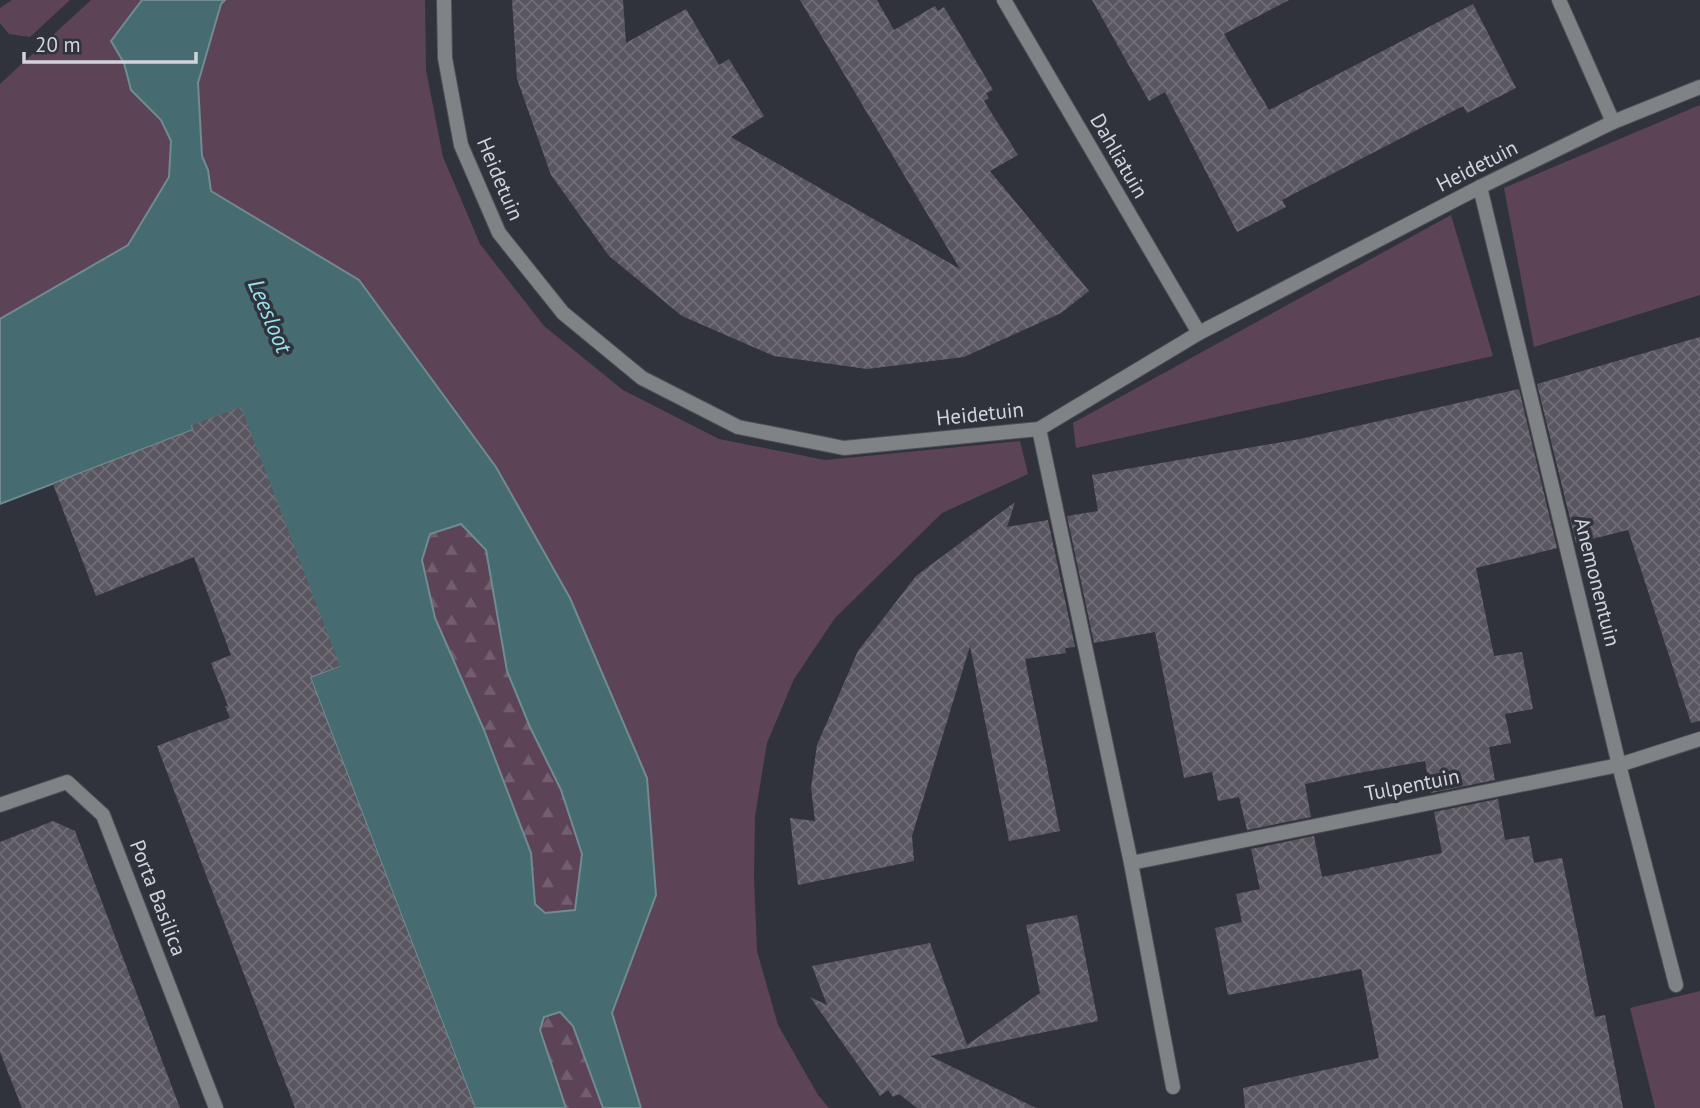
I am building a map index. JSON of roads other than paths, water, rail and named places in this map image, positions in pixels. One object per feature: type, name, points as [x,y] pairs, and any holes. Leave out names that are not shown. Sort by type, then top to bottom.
[{"type":"street","name":"Heidetuin","points":[[444,0],[445,58],[461,145],[499,233],[563,313],[642,378],[738,427],[844,448],[1039,429],[1199,333],[1480,187],[1613,122],[1700,87]]},
{"type":"street","name":"Dahliatuin","points":[[1004,0],[1199,333]]},
{"type":"street","points":[[1559,0],[1613,122]]},
{"type":"street","name":"Anemonentuin","points":[[1480,187],[1619,765],[1676,985]]},
{"type":"street","points":[[1039,429],[1130,863],[1173,1087]]},
{"type":"street","name":"Tulpentuin","points":[[1130,863],[1619,765],[1700,739]]},
{"type":"street","name":"Porta Basilica","points":[[0,805],[67,782],[103,815],[216,1108]]},
{"type":"water","name":"Leesloot","points":[[142,0],[225,0],[221,4],[198,83],[202,156],[208,170],[211,191],[359,280],[496,467],[570,598],[647,778],[656,895],[612,1013],[641,1108],[603,1108],[573,1026],[560,1012],[544,1017],[540,1030],[566,1108],[475,1108],[310,677],[339,666],[192,425],[193,430],[0,504],[0,319],[128,245],[169,177],[171,141],[161,120],[131,90],[124,63],[111,41]],"holes":[[[461,524],[486,550],[507,671],[530,727],[561,790],[582,854],[575,910],[545,913],[535,904],[531,853],[484,730],[435,618],[422,560],[430,534]]]}]
